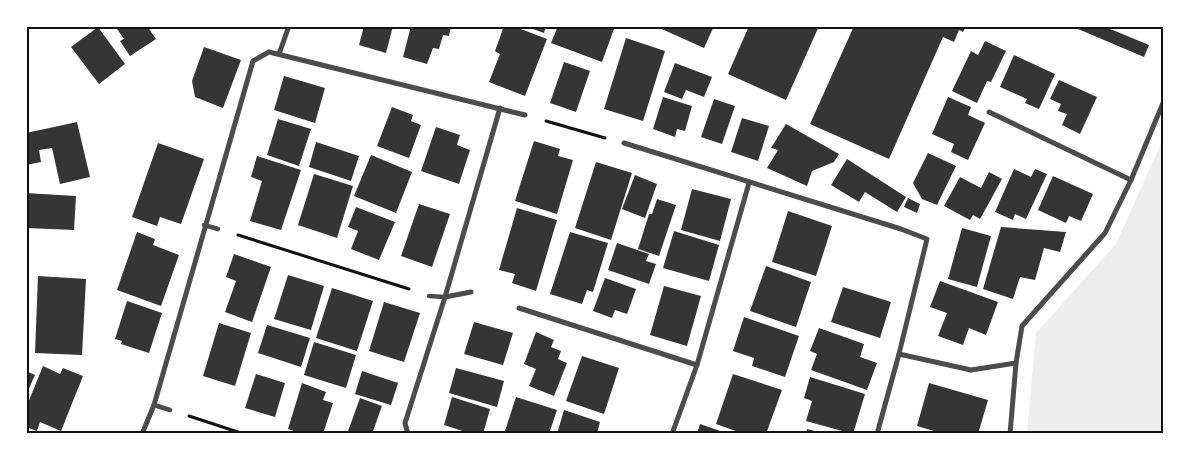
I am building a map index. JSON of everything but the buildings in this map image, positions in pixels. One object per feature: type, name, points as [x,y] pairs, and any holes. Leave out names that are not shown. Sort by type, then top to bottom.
[{"type":"street","points":[[279,54],[289,26]]},
{"type":"street","points":[[142,434],[154,405],[204,225],[253,61],[269,52],[525,115]]},
{"type":"street","points":[[1010,434],[1016,363],[1022,326],[1105,233],[1131,180],[1163,103]]},
{"type":"street","points":[[408,434],[405,423],[445,297],[500,108]]},
{"type":"street","points":[[989,112],[1131,180]]},
{"type":"street","points":[[624,143],[901,229],[927,239],[877,434]]},
{"type":"street","points":[[672,434],[697,364],[749,182]]},
{"type":"street","points":[[204,225],[218,229]]},
{"type":"street","points":[[429,296],[445,297],[471,292]]},
{"type":"street","points":[[519,308],[697,364]]},
{"type":"street","points":[[899,354],[971,370],[1016,363]]},
{"type":"street","points":[[154,405],[170,410]]},
{"type":"path","points":[[525,115],[624,143]]},
{"type":"path","points":[[218,229],[429,296]]},
{"type":"path","points":[[170,410],[244,434]]},
{"type":"shaded area","points":[[1163,139],[1163,434],[1027,434],[1036,333],[1116,244]]}]
